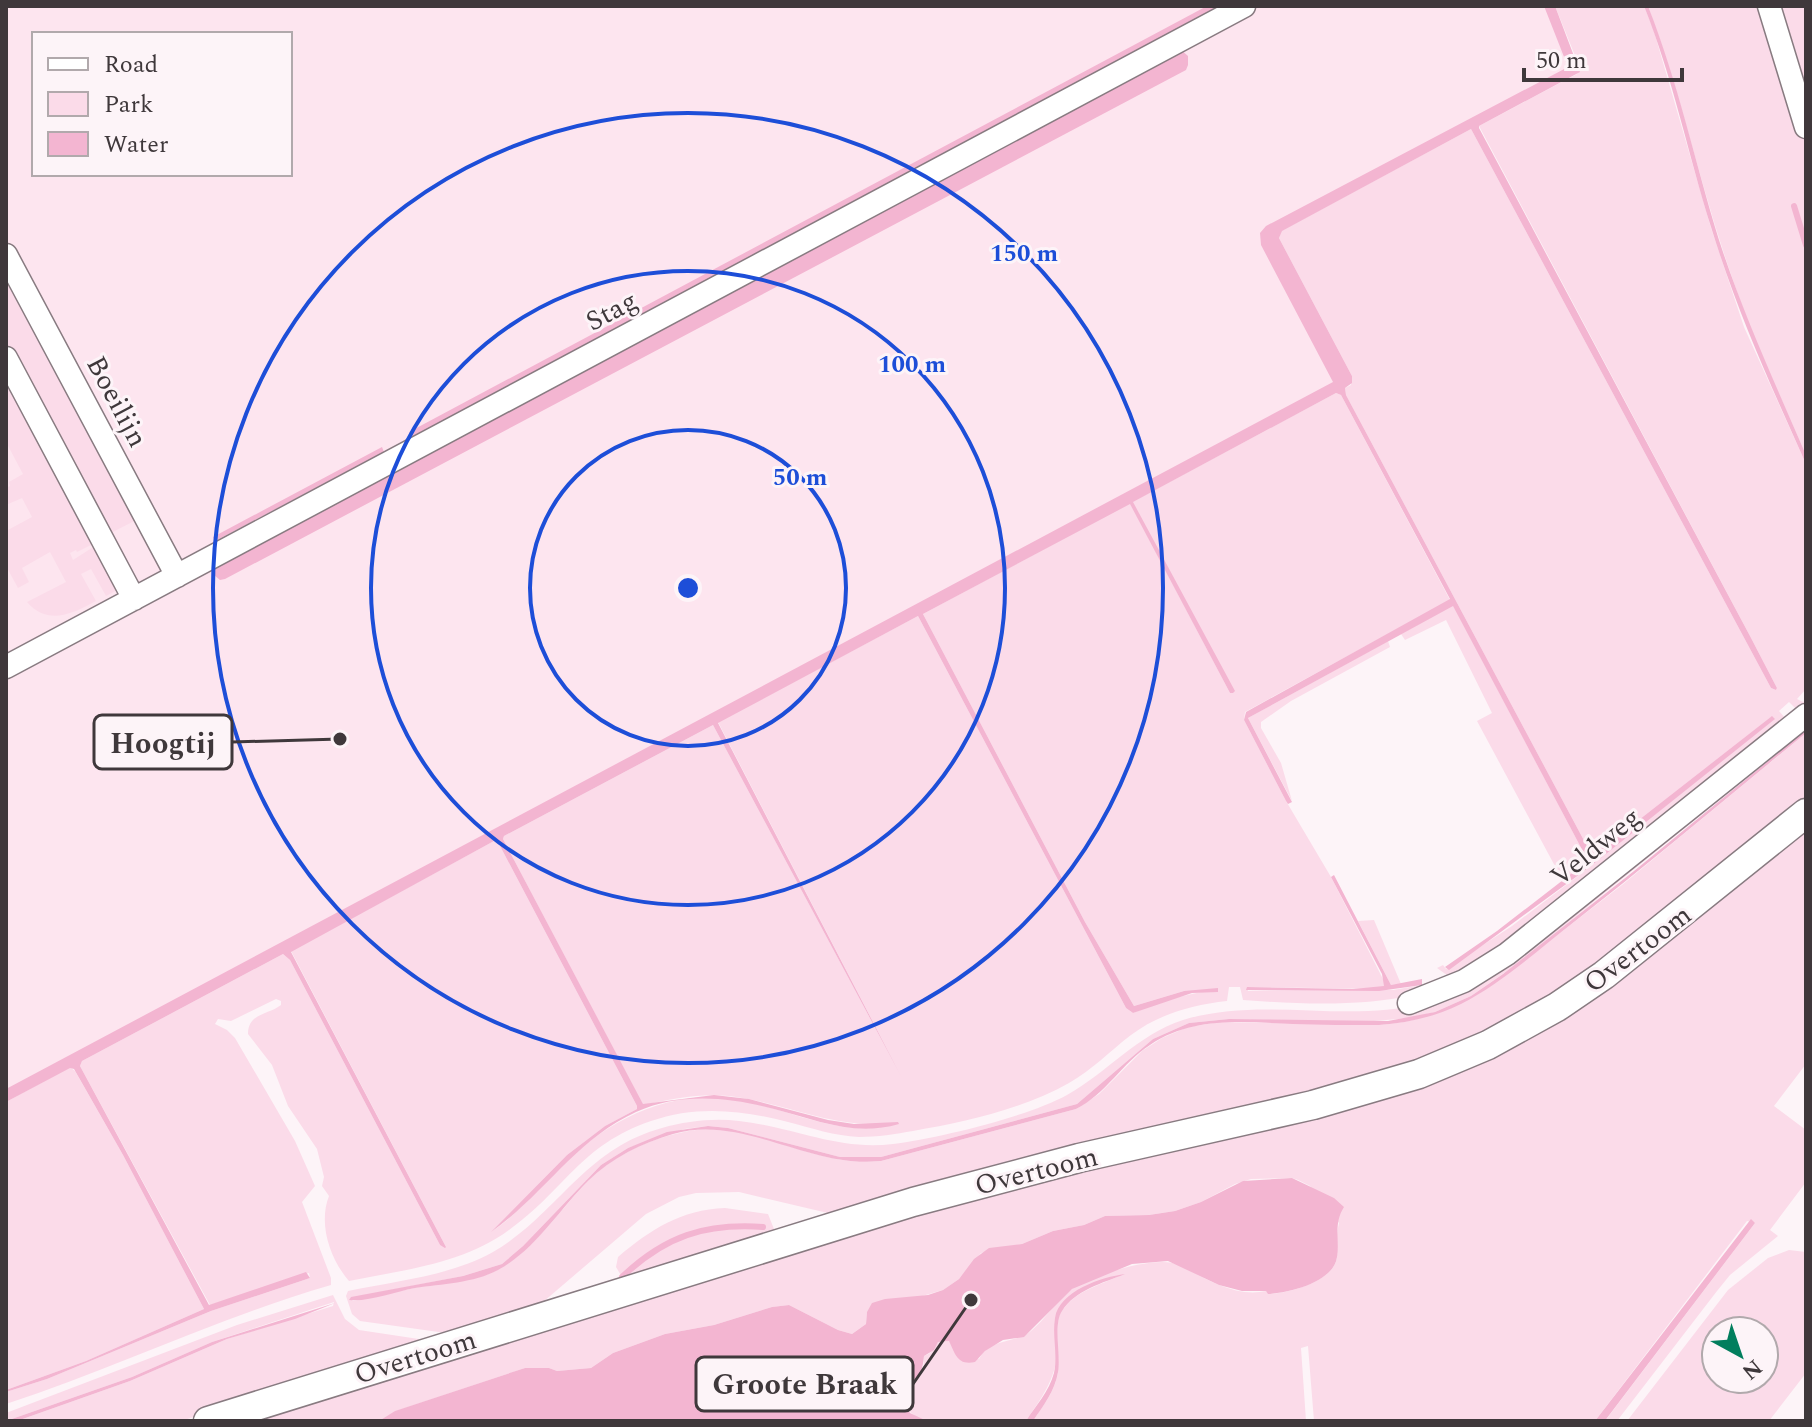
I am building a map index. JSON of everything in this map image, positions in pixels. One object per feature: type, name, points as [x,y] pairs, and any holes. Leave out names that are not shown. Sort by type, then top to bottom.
[{"type":"street","name":"Stag","points":[[6,667],[1244,6]]},
{"type":"street","points":[[1769,6],[1806,127]]},
{"type":"street","name":"Boeilijn","points":[[6,255],[177,576]]},
{"type":"street","points":[[6,358],[134,599]]},
{"type":"street","name":"Veldweg","points":[[1409,1003],[1464,981],[1498,961],[1806,715]]},
{"type":"street","name":"Overtoom","points":[[208,1421],[913,1202],[1079,1158],[1313,1105],[1419,1074],[1488,1045],[1557,1007],[1673,921],[1806,813]]},
{"type":"shaded area","points":[[6,6],[1548,6],[1574,69],[1268,233],[1343,383],[6,1096]]},
{"type":"green space","points":[[1555,6],[1644,6],[1653,28],[1711,228],[1744,327],[1806,464],[1806,689],[1797,699],[1806,700],[1806,709],[1797,710],[1789,702],[1779,711],[1786,719],[1522,939],[1451,978],[1437,968],[1443,965],[1446,969],[1512,926],[1774,719],[1771,717],[1594,855],[1346,395],[1345,388],[1351,385],[1352,376],[1279,238],[1281,231],[1471,129],[1771,688],[1776,690],[1479,126],[1577,74],[1580,68]]},
{"type":"green space","points":[[1648,6],[1764,6],[1806,145],[1806,455],[1741,302]]},
{"type":"green space","points":[[1775,6],[1806,6],[1806,94],[1795,72],[1801,69],[1782,7]]},
{"type":"green space","points":[[6,267],[140,518],[107,535],[6,345]]},
{"type":"green space","points":[[6,372],[97,542],[70,553],[73,560],[98,544],[121,588],[106,596],[91,569],[81,574],[96,601],[69,613],[43,614],[27,602],[66,582],[50,552],[22,568],[29,582],[18,588],[6,566],[6,531],[32,517],[22,498],[6,505],[9,482],[23,474],[6,442]]},
{"type":"green space","points":[[1336,393],[1341,395],[1450,600],[1245,712],[1244,720],[1286,801],[1331,877],[1385,983],[1384,987],[1376,989],[1247,987],[1248,991],[1393,990],[1422,985],[1414,995],[1350,1003],[1286,1003],[1243,1000],[1240,987],[1229,987],[1227,1001],[1189,1008],[1153,1021],[1077,1078],[1033,1100],[953,1123],[900,1133],[850,1136],[737,1112],[702,1111],[668,1116],[627,1131],[607,1143],[589,1156],[528,1215],[491,1242],[432,1264],[349,1281],[331,1252],[325,1229],[329,1196],[322,1186],[324,1177],[317,1149],[288,1106],[272,1065],[248,1034],[255,1018],[281,1005],[281,1001],[276,999],[231,1021],[218,1019],[215,1024],[235,1038],[295,1141],[315,1186],[302,1202],[331,1285],[249,1312],[6,1404],[6,1392],[47,1379],[211,1311],[310,1278],[309,1273],[210,1305],[80,1066],[82,1061],[283,954],[290,960],[440,1245],[446,1247],[291,951],[494,841],[499,844],[637,1109],[605,1126],[567,1155],[492,1231],[595,1137],[637,1113],[660,1105],[707,1097],[732,1099],[823,1123],[880,1128],[876,1124],[839,1121],[729,1096],[697,1096],[643,1105],[503,839],[713,725],[902,1078],[718,722],[918,616],[1126,1008],[1133,1013],[1165,1000],[1201,992],[1184,991],[1134,1006],[1085,922],[923,614],[1130,503],[1230,693],[1234,691],[1132,502]]},
{"type":"green space","points":[[1453,605],[1587,859],[1563,881],[1477,721],[1492,713],[1446,620],[1405,640],[1401,634]]},
{"type":"green space","points":[[1388,641],[1390,647],[1291,701],[1261,722],[1261,728],[1281,763],[1292,801],[1248,718]]},
{"type":"green space","points":[[1806,721],[1806,730],[1517,964],[1471,996],[1435,1012],[1410,1018],[1362,1022],[1229,1019],[1189,1023],[1153,1039],[1077,1104],[881,1157],[840,1157],[728,1128],[708,1126],[684,1129],[628,1148],[601,1165],[502,1264],[463,1276],[350,1298],[353,1301],[464,1280],[501,1268],[536,1239],[608,1164],[645,1144],[671,1135],[709,1129],[733,1131],[830,1158],[881,1161],[1076,1109],[1099,1094],[1142,1051],[1188,1027],[1220,1022],[1379,1025],[1429,1016],[1460,1004],[1503,977],[1622,885],[1806,733],[1806,800],[1633,942],[1535,1008],[1400,1070],[832,1214],[739,1192],[696,1193],[679,1197],[646,1214],[536,1308],[453,1334],[360,1321],[352,1314],[346,1296],[348,1291],[441,1272],[493,1252],[515,1237],[612,1151],[662,1128],[700,1121],[729,1120],[853,1144],[912,1141],[982,1126],[1050,1103],[1082,1086],[1151,1035],[1183,1020],[1242,1010],[1363,1011],[1423,1004]]},
{"type":"green space","points":[[1806,826],[1806,1064],[1774,1106],[1806,1130],[1806,1182],[1770,1230],[1778,1236],[1730,1275],[1617,1421],[1605,1421],[1755,1223],[1747,1221],[1595,1421],[1314,1421],[1308,1346],[1301,1348],[1306,1421],[1033,1421],[1050,1395],[1057,1377],[1061,1311],[1055,1319],[1057,1351],[1054,1371],[1026,1421],[927,1421],[912,1414],[904,1405],[903,1395],[919,1378],[924,1356],[938,1342],[949,1341],[979,1359],[990,1347],[1031,1331],[1069,1291],[1106,1273],[1140,1264],[1169,1262],[1243,1292],[1266,1291],[1269,1294],[1310,1284],[1335,1265],[1339,1223],[1310,1186],[1298,1180],[1251,1179],[1175,1211],[1105,1216],[1084,1225],[1053,1231],[1022,1244],[981,1253],[959,1279],[943,1290],[867,1312],[866,1324],[852,1334],[789,1305],[772,1307],[714,1325],[665,1334],[613,1353],[591,1368],[557,1371],[525,1368],[396,1411],[379,1421],[248,1421],[851,1231],[1423,1083]],"holes":[[[1121,1275],[1082,1293],[1068,1303],[1078,1291]]]},
{"type":"green space","points":[[1374,920],[1401,984],[1391,985],[1358,921]]},
{"type":"green space","points":[[70,1067],[123,1155],[204,1309],[86,1361],[6,1390],[6,1102]]},
{"type":"green space","points":[[725,1208],[768,1214],[774,1229],[771,1236],[629,1280],[622,1277],[616,1267],[618,1257],[642,1238],[681,1217]]},
{"type":"green space","points":[[1789,1250],[1806,1252],[1806,1373],[1769,1421],[1627,1421],[1700,1326],[1700,1395],[1780,1395],[1780,1315],[1709,1315],[1728,1290],[1768,1258]]},
{"type":"green space","points":[[333,1295],[345,1319],[359,1330],[432,1341],[181,1421],[17,1421],[130,1381],[227,1339],[333,1306],[334,1302],[212,1342],[132,1377],[6,1421],[6,1413],[237,1325]]},
{"type":"water","points":[[1207,6],[1231,6],[412,439],[409,432]]},
{"type":"water","points":[[1544,6],[1555,6],[1580,72],[1479,128],[1776,690],[1771,688],[1471,129],[1282,231],[1279,238],[1352,376],[1352,383],[1345,388],[1346,395],[1594,855],[1772,716],[1775,719],[1591,866],[1449,970],[1445,967],[1497,931],[1587,859],[1453,606],[1248,718],[1292,802],[1288,804],[1286,801],[1244,720],[1246,712],[1450,599],[1341,395],[1336,393],[1133,502],[1235,691],[1233,693],[1230,693],[1130,504],[923,614],[1085,922],[1134,1006],[1184,991],[1218,988],[1218,992],[1192,993],[1133,1013],[1126,1008],[918,616],[718,723],[902,1078],[713,725],[503,839],[643,1104],[714,1095],[749,1099],[828,1120],[854,1124],[899,1124],[882,1128],[851,1128],[722,1099],[670,1101],[636,1112],[595,1137],[491,1232],[567,1155],[605,1126],[637,1109],[499,844],[494,841],[291,952],[446,1247],[440,1245],[290,960],[283,954],[82,1061],[80,1066],[209,1305],[306,1272],[310,1278],[211,1311],[47,1379],[6,1392],[204,1309],[74,1069],[70,1068],[6,1102],[6,1089],[1333,382],[1261,245],[1260,233],[1266,226],[1568,67]]},
{"type":"water","points":[[1644,6],[1648,6],[1668,64],[1728,268],[1806,455],[1806,464],[1731,288]]},
{"type":"water","points":[[1180,49],[1188,56],[1186,70],[225,579],[220,580],[214,575],[216,567]]},
{"type":"water","points":[[382,447],[384,452],[215,541],[213,537]]},
{"type":"water","points":[[1806,730],[1691,828],[1519,966],[1476,996],[1441,1012],[1410,1021],[1379,1025],[1237,1022],[1183,1029],[1140,1052],[1096,1095],[1076,1109],[881,1161],[828,1157],[725,1131],[699,1130],[673,1134],[639,1147],[607,1165],[588,1181],[524,1252],[498,1270],[468,1280],[365,1300],[349,1300],[351,1297],[463,1276],[502,1264],[601,1165],[628,1148],[667,1132],[708,1126],[728,1128],[840,1157],[881,1157],[1077,1104],[1153,1039],[1189,1023],[1229,1019],[1388,1021],[1435,1012],[1471,996],[1503,974]]},
{"type":"water","points":[[1334,875],[1391,985],[1422,979],[1422,985],[1379,991],[1246,990],[1247,987],[1353,989],[1384,986],[1382,974],[1331,877]]},
{"type":"water","points":[[1292,1178],[1334,1198],[1344,1207],[1339,1220],[1334,1266],[1319,1279],[1298,1288],[1268,1294],[1266,1291],[1242,1291],[1219,1285],[1168,1261],[1132,1264],[1072,1289],[1024,1337],[1003,1340],[985,1351],[975,1362],[960,1360],[949,1341],[938,1342],[934,1350],[924,1356],[921,1372],[902,1397],[910,1413],[927,1421],[379,1421],[395,1411],[525,1368],[557,1371],[591,1368],[613,1353],[665,1334],[714,1325],[772,1307],[789,1305],[852,1334],[866,1324],[872,1303],[943,1290],[959,1279],[974,1259],[989,1248],[1022,1244],[1053,1231],[1084,1225],[1105,1216],[1175,1211],[1243,1181]]},
{"type":"water","points":[[1751,1219],[1755,1223],[1605,1421],[1595,1421]]},
{"type":"water","points":[[1125,1274],[1082,1292],[1062,1311],[1058,1324],[1059,1365],[1054,1386],[1033,1421],[1026,1421],[1046,1392],[1054,1373],[1054,1325],[1058,1308],[1083,1287]]},
{"type":"water","points":[[335,1303],[295,1319],[227,1339],[130,1381],[17,1421],[6,1421],[132,1377],[212,1342]]},
{"type":"waterway","points":[[1794,206],[1806,245]]},
{"type":"waterway","points":[[622,1277],[654,1251],[687,1235],[723,1227],[763,1227]]},
{"type":"place","name":"Hoogtij","points":[[340,739]]},
{"type":"place","name":"Groote Braak","points":[[971,1300]]}]
